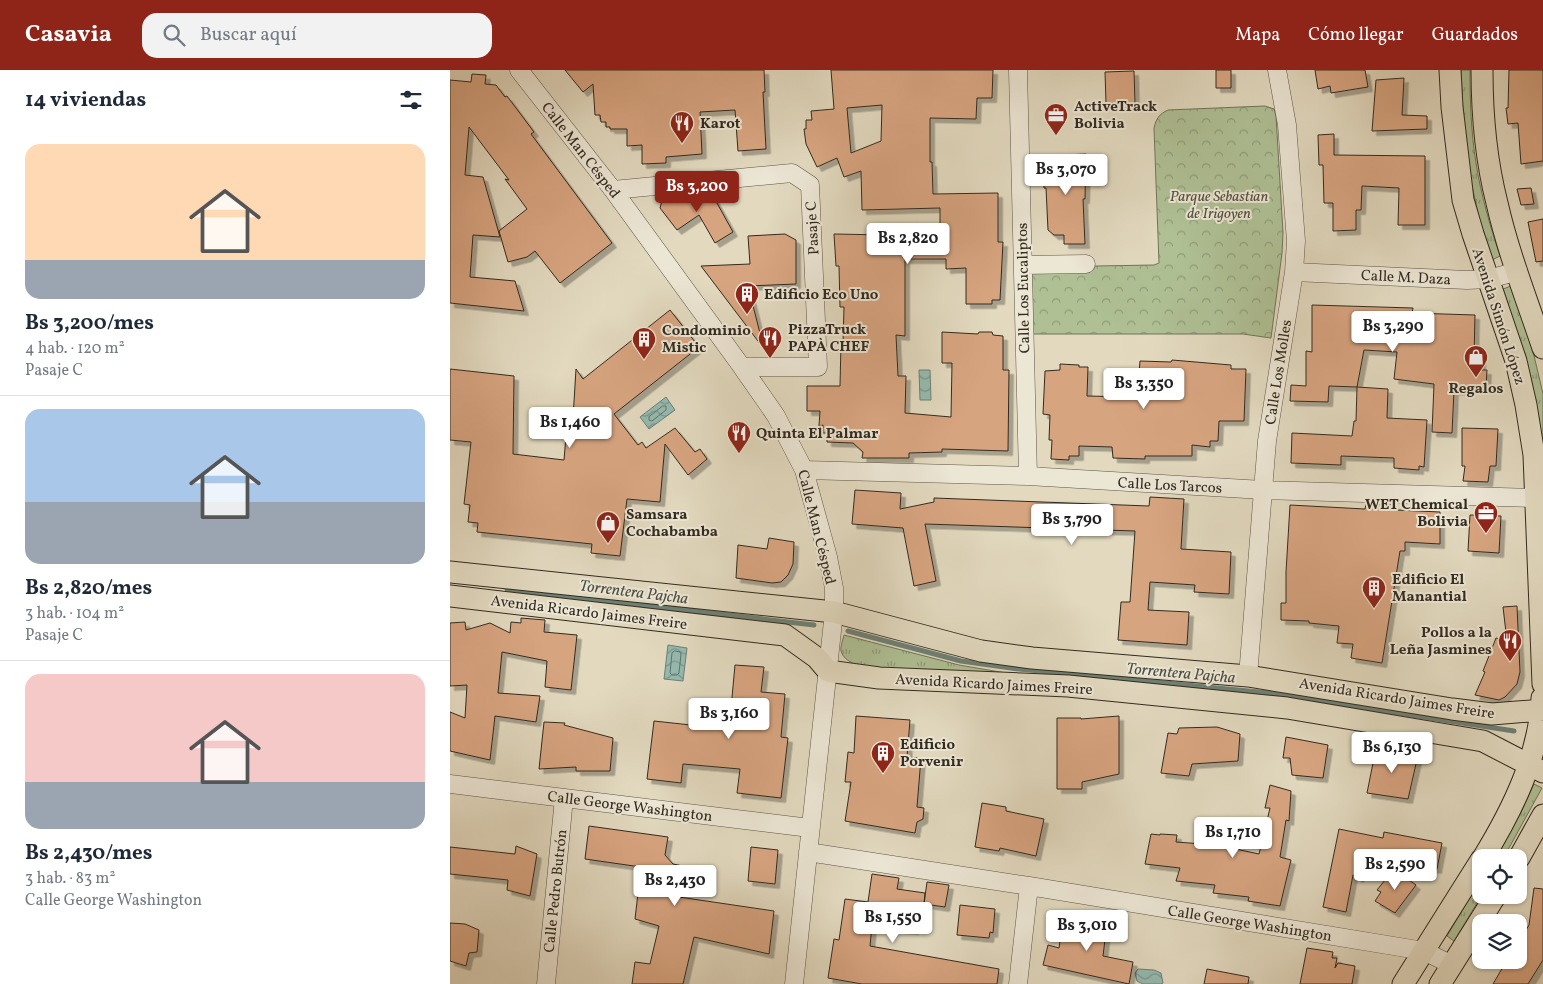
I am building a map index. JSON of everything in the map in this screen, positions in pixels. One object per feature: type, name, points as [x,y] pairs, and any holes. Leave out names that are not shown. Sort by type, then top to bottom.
[{"type":"main road","name":"Avenida Simón López","points":[[1450,70],[1452,116],[1464,200],[1473,234],[1516,362],[1526,405],[1534,455],[1543,685],[1536,769],[1488,849]]},
{"type":"main road","name":"Avenida Simón López","points":[[1482,70],[1484,118],[1489,162],[1497,203],[1543,348]]},
{"type":"main road","name":"Avenida Ricardo Jaimes Freire","points":[[450,572],[834,612],[981,651],[1032,658],[1248,676],[1492,714],[1542,710]]},
{"type":"main road","name":"Avenida Ricardo Jaimes Freire","points":[[450,596],[785,635],[817,658],[828,670],[879,678],[1068,686],[1287,708],[1483,741],[1536,769]]},
{"type":"main road","points":[[1524,849],[1543,815]]},
{"type":"main road","name":"Avenida Simón López","points":[[1403,984],[1472,875]]},
{"type":"main road","points":[[1440,984],[1490,904]]},
{"type":"street","name":"Calle Man Césped","points":[[519,70],[613,190],[742,367],[776,416],[804,470],[828,557],[834,588],[834,612],[794,984]]},
{"type":"street","name":"Calle Los Eucaliptos","points":[[1018,70],[1028,476]]},
{"type":"street","name":"Calle Los Molles","points":[[1248,676],[1267,441],[1294,272],[1296,241],[1287,125],[1278,70]]},
{"type":"street","name":"Pasaje C","points":[[613,190],[792,173],[810,184],[818,367],[742,367]]},
{"type":"street","points":[[1023,265],[1086,264]]},
{"type":"street","name":"Calle M. Daza","points":[[1294,272],[1467,280],[1488,279],[1518,271]]},
{"type":"street","name":"Calle Los Tarcos","points":[[804,470],[1028,476],[1263,490],[1536,498]]},
{"type":"street","name":"Calle George Washington","points":[[450,784],[810,828]]},
{"type":"street","name":"Calle Pedro Butrón","points":[[546,984],[564,798]]},
{"type":"street","name":"Calle George Washington","points":[[808,852],[1424,951],[1452,965]]},
{"type":"street","points":[[1018,984],[1029,886]]},
{"type":"green space","points":[[1461,70],[1470,70],[1471,116],[1476,163],[1480,187],[1500,256],[1492,260],[1481,227],[1465,153]]},
{"type":"green space","name":"Parque Sebastian de Irigoyen","points":[[1265,106],[1274,109],[1276,116],[1283,233],[1271,338],[1243,334],[1033,334],[1031,275],[1039,267],[1154,265],[1159,263],[1154,128],[1160,115],[1168,110]]},
{"type":"green space","points":[[1511,286],[1532,347],[1543,394],[1543,462],[1523,350],[1503,289]]},
{"type":"green space","points":[[844,635],[959,665],[1012,674],[863,667],[849,661],[843,655],[841,648]]},
{"type":"green space","points":[[1534,784],[1542,788],[1508,849],[1499,849],[1522,810]]},
{"type":"green space","points":[[1472,894],[1472,904],[1477,904],[1454,941],[1447,936]]},
{"type":"water","points":[[919,370],[930,370],[931,400],[920,400]]},
{"type":"water","points":[[666,397],[675,410],[649,429],[640,417]]},
{"type":"water","points":[[668,645],[687,648],[683,681],[664,679]]},
{"type":"water","points":[[1138,969],[1154,970],[1161,973],[1163,983],[1143,984],[1137,981],[1135,973]]},
{"type":"building","points":[[565,70],[764,70],[765,92],[763,92],[766,149],[738,151],[735,110],[700,112],[702,154],[666,157],[666,163],[642,164],[642,145],[627,146],[627,129],[610,129],[610,127],[606,127],[606,122],[601,122],[600,115],[595,115],[593,84],[583,92]]},
{"type":"building","points":[[831,70],[993,70],[992,98],[977,98],[976,119],[930,118],[930,162],[932,162],[933,194],[998,193],[998,242],[1003,242],[1000,300],[992,300],[992,304],[966,304],[966,268],[946,269],[946,259],[905,259],[905,336],[896,335],[898,376],[906,376],[905,413],[951,417],[952,363],[942,363],[942,332],[978,334],[979,332],[992,332],[993,335],[1003,336],[1003,370],[1009,370],[1008,451],[942,449],[942,452],[909,453],[909,458],[862,458],[863,452],[853,443],[827,442],[827,433],[823,433],[823,425],[819,426],[820,411],[807,411],[807,386],[840,386],[844,307],[840,307],[839,266],[836,266],[834,234],[940,236],[940,208],[862,210],[861,171],[844,177],[837,158],[817,167],[806,144],[804,129],[806,129],[806,120],[812,120],[811,111],[834,109]],"holes":[[[882,105],[881,141],[851,153],[847,108]]]},
{"type":"building","points":[[1216,70],[1231,70],[1231,88],[1216,88]]},
{"type":"building","points":[[1315,70],[1365,70],[1368,87],[1331,93],[1330,86],[1318,89]]},
{"type":"building","points":[[1509,70],[1543,70],[1543,161],[1521,164],[1518,123],[1508,124],[1506,108],[1508,108]]},
{"type":"building","points":[[1134,71],[1135,103],[1106,103],[1105,72]]},
{"type":"building","points":[[472,74],[486,75],[485,84],[496,85],[505,97],[507,96],[534,132],[531,134],[612,243],[560,283],[535,251],[527,257],[508,262],[499,231],[527,209],[505,179],[509,180],[469,127],[465,175],[483,177],[500,237],[473,235],[470,277],[515,281],[524,311],[450,303],[450,80],[471,82]]},
{"type":"building","points":[[1404,78],[1402,115],[1427,116],[1427,129],[1372,131],[1376,80]]},
{"type":"building","points":[[1334,134],[1334,155],[1425,156],[1425,225],[1398,225],[1399,188],[1362,186],[1361,210],[1356,210],[1356,230],[1333,231],[1333,203],[1324,203],[1323,165],[1319,165],[1318,135]]},
{"type":"building","points":[[1086,154],[1085,199],[1083,199],[1085,244],[1064,244],[1064,235],[1054,235],[1048,230],[1043,157],[1065,158],[1065,155]]},
{"type":"building","points":[[1531,188],[1534,204],[1521,205],[1517,189]]},
{"type":"building","points":[[695,193],[712,194],[733,232],[715,243],[699,215],[677,230],[660,208],[663,197],[679,194],[681,198]]},
{"type":"building","points":[[1543,219],[1543,261],[1536,262],[1528,222]]},
{"type":"building","points":[[785,234],[796,240],[796,284],[748,286],[764,349],[701,266],[750,264],[748,236]]},
{"type":"building","points":[[1312,305],[1413,308],[1412,313],[1475,315],[1474,358],[1481,359],[1481,370],[1487,370],[1486,386],[1466,386],[1466,391],[1454,390],[1452,433],[1432,432],[1434,384],[1394,379],[1397,352],[1364,350],[1357,387],[1329,386],[1328,402],[1290,401],[1291,385],[1306,386],[1306,351],[1312,352]]},
{"type":"building","points":[[670,310],[699,347],[614,414],[638,445],[642,442],[646,448],[675,428],[695,452],[700,449],[707,459],[688,475],[665,444],[660,502],[627,499],[620,556],[591,553],[592,544],[477,532],[478,523],[468,522],[470,505],[464,504],[471,442],[450,440],[450,369],[514,376],[513,454],[564,460],[567,424],[573,418],[576,369],[583,379]]},
{"type":"building","points":[[1172,360],[1231,365],[1231,369],[1246,369],[1244,421],[1219,421],[1218,441],[1210,441],[1210,447],[1192,445],[1192,456],[1145,456],[1145,459],[1113,458],[1112,447],[1079,446],[1079,456],[1069,456],[1069,460],[1051,459],[1052,440],[1049,440],[1050,415],[1043,414],[1045,371],[1060,370],[1060,364],[1088,367],[1087,396],[1135,397],[1135,374],[1139,373],[1140,361],[1171,362]]},
{"type":"building","points":[[1357,387],[1388,389],[1387,418],[1427,420],[1424,467],[1419,466],[1419,470],[1394,468],[1394,458],[1341,456],[1341,465],[1291,463],[1292,433],[1352,436],[1354,421],[1356,421]]},
{"type":"building","points":[[1462,428],[1498,429],[1496,466],[1490,466],[1488,482],[1463,481],[1465,466],[1462,466]]},
{"type":"building","points":[[855,490],[901,493],[900,509],[934,502],[934,498],[1149,506],[1150,497],[1184,499],[1181,549],[1231,552],[1229,594],[1194,592],[1195,585],[1150,582],[1148,610],[1189,612],[1187,645],[1118,640],[1121,602],[1130,602],[1135,531],[925,524],[936,581],[914,586],[903,528],[852,524]]},
{"type":"building","points":[[1366,504],[1396,505],[1396,510],[1440,512],[1440,544],[1405,542],[1405,551],[1400,551],[1382,663],[1351,658],[1353,644],[1337,643],[1339,626],[1309,623],[1309,621],[1281,620],[1281,603],[1286,603],[1290,505],[1365,509]]},
{"type":"building","points":[[1470,515],[1501,516],[1499,553],[1468,551]]},
{"type":"building","points":[[769,538],[794,542],[793,564],[788,575],[781,582],[772,583],[736,578],[738,545],[767,549]]},
{"type":"building","points":[[1517,606],[1520,672],[1517,684],[1505,697],[1499,700],[1475,695],[1496,638],[1507,641],[1503,607]]},
{"type":"building","points":[[521,618],[545,620],[544,632],[577,635],[571,690],[545,687],[547,661],[502,652],[498,693],[540,696],[536,722],[495,716],[490,760],[450,751],[450,712],[465,718],[467,685],[450,686],[450,623],[465,622],[466,630],[490,623],[510,633],[511,622],[521,623]]},
{"type":"building","points":[[735,665],[764,667],[761,692],[785,694],[781,737],[788,738],[781,798],[737,793],[740,769],[683,764],[681,783],[647,779],[654,721],[691,725],[692,716],[730,719]]},
{"type":"building","points":[[856,716],[910,720],[907,757],[921,758],[917,807],[924,808],[923,819],[917,822],[915,833],[845,821],[851,782],[845,782],[848,752],[854,753]]},
{"type":"building","points":[[1119,716],[1119,774],[1082,782],[1082,789],[1057,789],[1057,718],[1081,719]]},
{"type":"building","points":[[544,722],[565,723],[564,725],[613,738],[610,771],[576,771],[576,767],[539,769]]},
{"type":"building","points":[[1217,727],[1240,734],[1238,761],[1192,764],[1189,776],[1161,773],[1168,733],[1177,734],[1179,728]]},
{"type":"building","points":[[1286,737],[1328,745],[1323,778],[1292,775],[1290,758],[1283,758]]},
{"type":"building","points":[[1376,748],[1418,755],[1408,799],[1367,793]]},
{"type":"building","points":[[1270,785],[1291,791],[1289,821],[1286,820],[1280,857],[1291,860],[1280,906],[1248,901],[1249,897],[1213,893],[1215,885],[1176,881],[1180,868],[1145,864],[1151,834],[1177,835],[1176,842],[1217,845],[1259,854],[1270,808],[1265,808]]},
{"type":"building","points":[[982,803],[1006,807],[1006,811],[1044,819],[1036,856],[1000,848],[999,851],[975,847]]},
{"type":"building","points":[[589,826],[668,837],[665,855],[673,864],[683,866],[679,897],[774,911],[769,954],[694,937],[683,984],[632,984],[635,962],[650,964],[659,926],[635,919],[641,867],[585,859]]},
{"type":"building","points":[[1339,829],[1383,838],[1384,832],[1442,843],[1437,869],[1363,855],[1359,878],[1353,875],[1346,912],[1323,907]]},
{"type":"building","points":[[516,846],[537,854],[530,896],[507,890],[508,880],[450,874],[450,847],[515,854]]},
{"type":"building","points":[[751,847],[778,850],[775,884],[748,881]]},
{"type":"building","points":[[1394,869],[1416,885],[1395,913],[1375,901],[1381,892],[1377,890]]},
{"type":"building","points":[[872,874],[899,878],[897,889],[925,893],[923,914],[916,913],[914,930],[872,926],[870,946],[999,969],[997,984],[862,984],[828,978],[834,939],[839,940],[845,899],[868,902]]},
{"type":"building","points":[[927,882],[949,885],[945,907],[924,904]]},
{"type":"building","points":[[1534,888],[1543,889],[1543,960],[1528,984],[1493,984],[1502,969],[1527,969],[1527,928]]},
{"type":"building","points":[[960,905],[995,909],[993,933],[990,932],[989,938],[957,935]]},
{"type":"building","points":[[1083,917],[1107,923],[1103,956],[1133,962],[1129,984],[1043,965],[1048,945],[1059,948],[1063,919],[1082,922]]},
{"type":"building","points":[[450,923],[465,924],[479,930],[477,952],[469,953],[466,966],[450,961]]},
{"type":"building","points":[[1307,948],[1333,952],[1332,958],[1337,958],[1335,968],[1338,963],[1355,966],[1352,984],[1300,984]]},
{"type":"building","points":[[1207,969],[1249,977],[1248,984],[1204,984]]},
{"type":"waterway","name":"Torrentera Pajcha","points":[[507,589],[814,625]]},
{"type":"waterway","name":"Torrentera Pajcha","points":[[848,631],[961,661],[1019,669],[1269,693],[1514,731]]},
{"type":"place","name":"ActiveTrack Bolivia","points":[[1056,136]]},
{"type":"place","name":"Karot","points":[[682,144]]},
{"type":"place","name":"Edificio Eco Uno","points":[[747,315]]},
{"type":"place","name":"PizzaTruck PAPÀ CHEF","points":[[770,359]]},
{"type":"place","name":"Condominio Mistic","points":[[644,360]]},
{"type":"place","name":"Regalos","points":[[1476,378]]},
{"type":"place","name":"Quinta El Palmar","points":[[739,454]]},
{"type":"place","name":"WET Chemical Bolivia","points":[[1486,534]]},
{"type":"place","name":"Samsara Cochabamba","points":[[608,544]]},
{"type":"place","name":"Edificio El Manantial","points":[[1374,609]]},
{"type":"place","name":"Pollos a la Leña Jasmines","points":[[1510,662]]},
{"type":"place","name":"Edificio Porvenir","points":[[883,774]]}]
